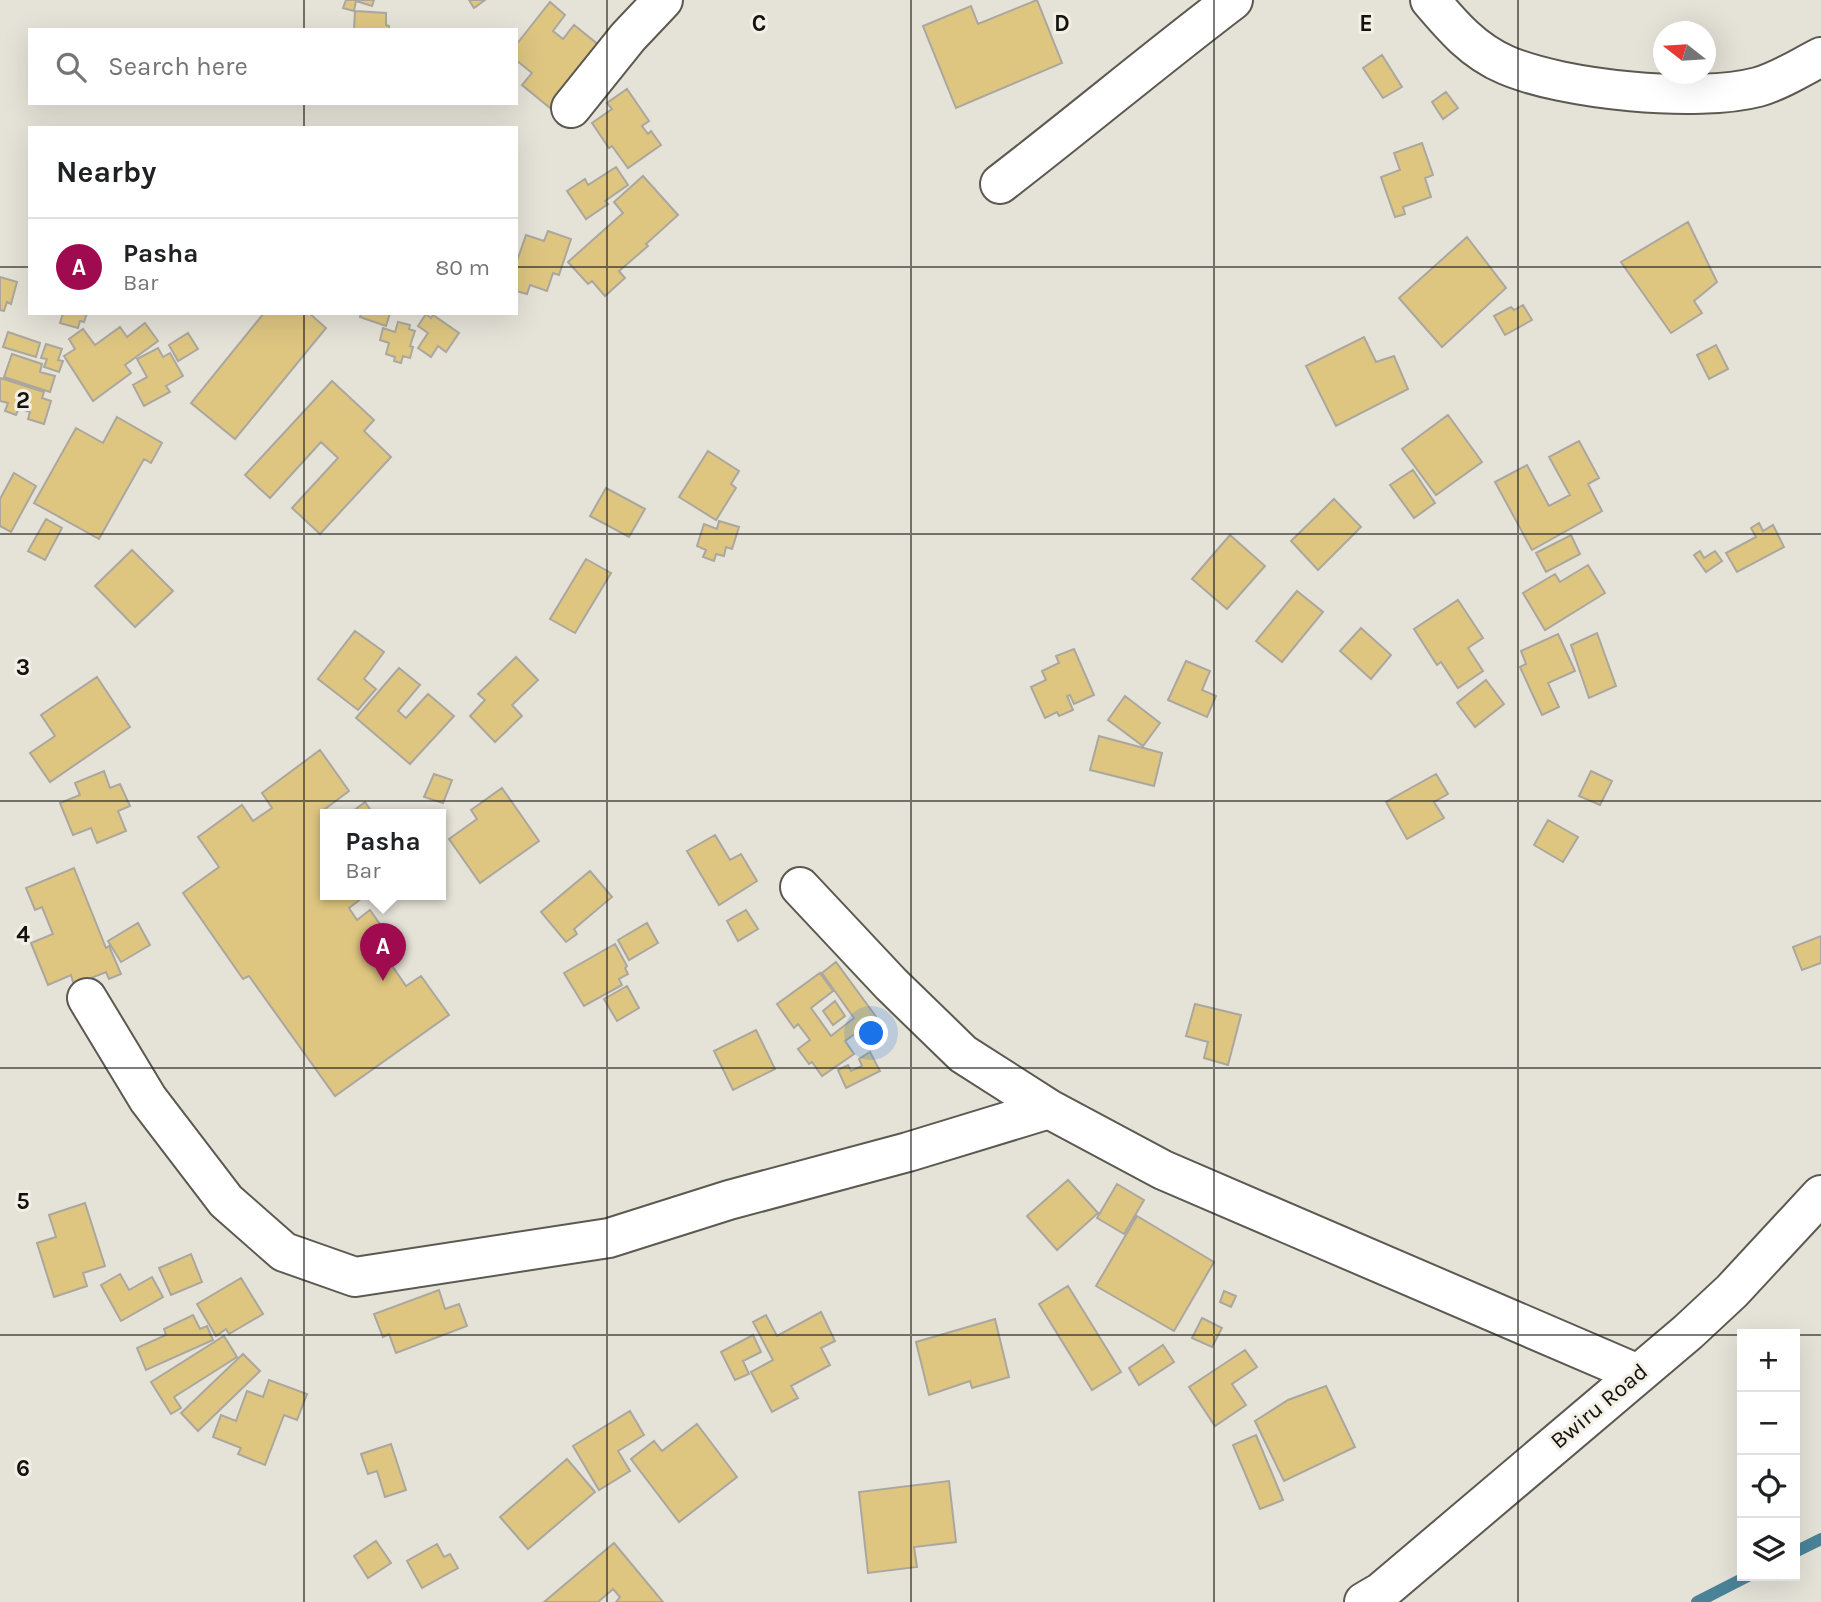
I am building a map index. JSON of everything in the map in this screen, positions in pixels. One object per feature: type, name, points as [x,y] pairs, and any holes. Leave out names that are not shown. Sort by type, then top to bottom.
[{"type":"street","points":[[571,108],[628,37],[663,0]]},
{"type":"street","points":[[1000,184],[1233,0]]},
{"type":"street","points":[[1430,0],[1462,38],[1505,65],[1560,80],[1635,92],[1716,93],[1759,87],[1821,57]]},
{"type":"street","points":[[800,887],[891,984],[963,1054],[1049,1109],[1163,1170],[1638,1374]]},
{"type":"street","points":[[88,998],[148,1099],[226,1201],[284,1252],[355,1277],[609,1238],[729,1200],[908,1152],[1049,1109]]},
{"type":"street","name":"Bwiru Road","points":[[1364,1602],[1391,1583],[1688,1332],[1732,1291],[1821,1195]]},
{"type":"building","points":[[346,0],[374,0],[372,6],[356,1],[354,11],[343,8]]},
{"type":"building","points":[[469,0],[485,0],[474,8]]},
{"type":"building","points":[[1037,0],[1062,63],[956,108],[923,26],[971,6],[978,24]]},
{"type":"building","points":[[550,2],[565,15],[553,31],[563,39],[574,25],[605,50],[555,112],[522,85],[532,73],[518,62],[518,42]]},
{"type":"building","points":[[355,11],[386,13],[386,25],[389,28],[354,28]]},
{"type":"building","points":[[1382,55],[1402,87],[1383,98],[1363,68]]},
{"type":"building","points":[[627,89],[649,121],[642,126],[648,134],[651,131],[661,145],[628,168],[612,146],[609,148],[592,123],[612,109],[607,103]]},
{"type":"building","points":[[1446,92],[1458,108],[1443,119],[1432,102]]},
{"type":"building","points":[[1422,143],[1433,175],[1425,178],[1431,197],[1403,207],[1405,214],[1395,217],[1381,177],[1400,170],[1394,153]]},
{"type":"building","points":[[616,167],[628,185],[605,201],[608,204],[586,219],[567,191],[585,179],[588,185]]},
{"type":"building","points":[[643,176],[678,215],[619,271],[625,278],[605,296],[592,281],[588,284],[568,262],[623,213],[614,202]]},
{"type":"building","points":[[1688,222],[1717,282],[1694,301],[1702,313],[1671,333],[1621,262]]},
{"type":"building","points":[[548,231],[571,239],[559,275],[553,273],[547,291],[530,285],[527,294],[518,292],[518,258],[526,235],[544,241]]},
{"type":"building","points":[[1467,237],[1506,288],[1442,347],[1399,298]]},
{"type":"building","points":[[0,277],[17,282],[11,304],[7,302],[4,311],[0,310]]},
{"type":"building","points":[[1523,305],[1532,320],[1505,335],[1494,316],[1511,307],[1514,310]]},
{"type":"building","points":[[62,315],[86,315],[78,328],[60,323]]},
{"type":"building","points":[[262,315],[311,315],[326,328],[235,439],[191,403]]},
{"type":"building","points":[[360,315],[389,315],[386,326]]},
{"type":"building","points":[[425,315],[431,318],[433,315],[459,333],[446,352],[438,346],[431,357],[418,348],[428,333],[418,326]]},
{"type":"building","points":[[398,322],[410,325],[409,329],[415,331],[410,346],[413,347],[410,358],[403,356],[401,363],[386,354],[389,343],[380,340],[383,328],[395,332]]},
{"type":"building","points":[[145,323],[158,341],[125,365],[131,373],[93,401],[64,356],[75,349],[69,339],[83,329],[95,345],[120,327],[127,337]]},
{"type":"building","points":[[8,332],[40,343],[36,357],[3,347]]},
{"type":"building","points":[[188,333],[198,349],[178,361],[169,345]]},
{"type":"building","points":[[1364,337],[1376,362],[1394,356],[1408,389],[1336,426],[1306,366]]},
{"type":"building","points":[[46,344],[62,349],[58,360],[63,361],[59,372],[44,367],[47,359],[41,358]]},
{"type":"building","points":[[1716,345],[1728,369],[1709,379],[1697,355]]},
{"type":"building","points":[[158,348],[163,357],[170,353],[183,376],[166,386],[170,392],[144,406],[133,385],[147,377],[137,359]]},
{"type":"building","points":[[12,354],[42,364],[40,372],[55,376],[50,392],[4,377]]},
{"type":"building","points":[[0,378],[44,392],[42,398],[51,401],[44,424],[28,419],[30,412],[19,408],[16,415],[5,411],[8,403],[0,401]]},
{"type":"building","points":[[332,381],[374,420],[364,431],[391,457],[320,534],[292,508],[338,458],[321,442],[270,498],[245,475]]},
{"type":"building","points":[[1448,415],[1482,462],[1436,495],[1402,449]]},
{"type":"building","points":[[117,417],[162,443],[151,463],[144,459],[99,539],[34,503],[76,428],[103,443]]},
{"type":"building","points":[[1579,441],[1599,478],[1588,484],[1602,511],[1532,550],[1495,482],[1527,465],[1549,506],[1570,495],[1549,457]]},
{"type":"building","points":[[708,451],[739,471],[731,484],[736,488],[716,520],[679,497]]},
{"type":"building","points":[[1413,470],[1435,503],[1414,518],[1390,485]]},
{"type":"building","points":[[14,473],[36,486],[11,532],[0,526],[0,499]]},
{"type":"building","points":[[606,488],[645,509],[629,537],[590,516]]},
{"type":"building","points":[[1334,499],[1361,527],[1318,570],[1291,541]]},
{"type":"building","points":[[46,519],[62,528],[45,560],[28,551]]},
{"type":"building","points":[[719,521],[739,527],[732,549],[726,547],[724,556],[716,554],[714,561],[703,557],[706,550],[697,546],[704,524],[717,529]]},
{"type":"building","points":[[1759,523],[1763,531],[1773,525],[1784,547],[1737,572],[1726,553],[1756,537],[1751,528]]},
{"type":"building","points":[[1230,535],[1265,566],[1227,609],[1192,579]]},
{"type":"building","points":[[1571,535],[1580,554],[1546,572],[1536,553]]},
{"type":"building","points":[[132,550],[173,591],[135,627],[95,586]]},
{"type":"building","points":[[1700,551],[1704,558],[1715,551],[1722,561],[1706,572],[1694,555]]},
{"type":"building","points":[[586,559],[611,573],[575,633],[550,619]]},
{"type":"building","points":[[1588,565],[1605,593],[1545,630],[1523,593],[1555,574],[1560,582]]},
{"type":"building","points":[[1297,591],[1323,612],[1282,662],[1256,641]]},
{"type":"building","points":[[1458,600],[1483,638],[1468,648],[1483,671],[1458,688],[1441,662],[1437,665],[1414,629]]},
{"type":"building","points":[[1361,628],[1391,655],[1371,679],[1340,651]]},
{"type":"building","points":[[355,631],[384,652],[364,679],[376,689],[358,710],[318,679]]},
{"type":"building","points":[[1597,633],[1616,686],[1589,698],[1571,645]]},
{"type":"building","points":[[1558,634],[1575,671],[1548,683],[1559,707],[1542,715],[1520,667],[1526,664],[1521,651]]},
{"type":"building","points":[[1074,649],[1094,695],[1074,704],[1070,695],[1067,696],[1073,710],[1059,716],[1057,712],[1045,718],[1031,687],[1046,680],[1042,671],[1059,663],[1056,656]]},
{"type":"building","points":[[516,657],[538,680],[512,705],[522,716],[495,742],[470,716],[485,700],[478,694]]},
{"type":"building","points":[[1186,661],[1210,671],[1202,690],[1216,696],[1207,717],[1168,700]]},
{"type":"building","points":[[399,668],[420,685],[398,711],[406,718],[428,694],[454,716],[410,764],[356,718]]},
{"type":"building","points":[[97,677],[130,727],[50,782],[30,753],[55,736],[41,715]]},
{"type":"building","points":[[1486,680],[1504,704],[1475,727],[1457,703]]},
{"type":"building","points":[[1125,696],[1160,723],[1143,746],[1108,720]]},
{"type":"building","points":[[1099,736],[1162,753],[1154,786],[1090,770]]},
{"type":"building","points":[[320,750],[349,791],[325,809],[320,809],[320,900],[359,900],[349,908],[357,920],[370,910],[391,940],[380,948],[406,986],[421,976],[449,1015],[335,1096],[249,976],[243,979],[183,893],[219,867],[198,837],[242,805],[253,821],[272,808],[262,793]]},
{"type":"building","points":[[104,771],[110,788],[120,784],[130,806],[118,811],[126,831],[97,843],[91,828],[73,835],[60,803],[80,795],[75,783]]},
{"type":"building","points":[[1591,771],[1612,781],[1600,805],[1579,796]]},
{"type":"building","points":[[434,774],[452,780],[443,803],[424,797]]},
{"type":"building","points":[[1436,774],[1448,794],[1434,802],[1444,818],[1407,839],[1386,802]]},
{"type":"building","points":[[502,788],[539,841],[480,883],[449,839],[477,819],[471,810]]},
{"type":"building","points":[[365,802],[370,809],[356,809]]},
{"type":"building","points":[[1548,820],[1578,837],[1563,862],[1534,845]]},
{"type":"building","points":[[715,835],[730,860],[741,854],[757,881],[719,905],[687,851]]},
{"type":"building","points":[[74,868],[106,948],[109,946],[121,974],[109,979],[106,972],[74,985],[71,975],[48,985],[31,943],[53,934],[42,907],[35,910],[26,888]]},
{"type":"building","points":[[590,871],[612,897],[574,929],[577,934],[566,942],[541,912]]},
{"type":"building","points":[[746,910],[758,929],[738,941],[727,921]]},
{"type":"building","points":[[138,923],[150,945],[121,962],[108,941]]},
{"type":"building","points":[[647,923],[658,943],[629,960],[618,940]]},
{"type":"building","points":[[1821,936],[1821,963],[1802,970],[1793,947]]},
{"type":"building","points":[[615,944],[627,966],[625,968],[628,974],[619,979],[622,985],[584,1006],[564,973]]},
{"type":"building","points":[[836,962],[877,1018],[845,1041],[854,1054],[822,1076],[798,1049],[810,1040],[798,1024],[794,1028],[777,1004],[820,973],[833,991],[811,1008],[831,1036],[854,1018],[822,973]]},
{"type":"building","points":[[627,986],[639,1008],[617,1021],[604,999]]},
{"type":"building","points":[[835,1001],[845,1016],[833,1025],[823,1011]]},
{"type":"building","points":[[1195,1004],[1241,1015],[1228,1065],[1204,1058],[1208,1042],[1186,1036]]},
{"type":"building","points":[[756,1030],[775,1069],[733,1090],[714,1051]]},
{"type":"building","points":[[870,1052],[880,1071],[846,1088],[838,1070],[848,1065],[851,1071],[862,1066],[859,1059]]},
{"type":"building","points":[[1068,1180],[1098,1213],[1057,1250],[1027,1216]]},
{"type":"building","points":[[1117,1184],[1144,1200],[1124,1234],[1097,1218]]},
{"type":"building","points":[[85,1203],[105,1266],[83,1273],[87,1286],[54,1297],[37,1243],[56,1237],[49,1215]]},
{"type":"building","points":[[1137,1216],[1214,1262],[1174,1331],[1096,1286]]},
{"type":"building","points":[[191,1254],[202,1282],[171,1295],[159,1268]]},
{"type":"building","points":[[120,1274],[129,1290],[152,1277],[163,1297],[121,1321],[101,1285]]},
{"type":"building","points":[[241,1278],[263,1314],[229,1334],[226,1329],[216,1336],[197,1304]]},
{"type":"building","points":[[1068,1286],[1121,1372],[1092,1390],[1039,1304]]},
{"type":"building","points":[[439,1290],[445,1309],[459,1304],[467,1326],[396,1353],[389,1334],[383,1337],[374,1314]]},
{"type":"building","points":[[1224,1291],[1236,1296],[1231,1307],[1220,1302]]},
{"type":"building","points":[[821,1312],[835,1341],[821,1348],[830,1365],[791,1386],[798,1398],[772,1412],[751,1372],[773,1360],[753,1322],[766,1315],[777,1336]]},
{"type":"building","points":[[193,1315],[200,1329],[207,1326],[213,1340],[146,1370],[137,1348],[166,1335],[164,1329]]},
{"type":"building","points":[[1202,1318],[1222,1328],[1212,1347],[1192,1338]]},
{"type":"building","points":[[995,1319],[1009,1377],[972,1388],[970,1381],[929,1395],[916,1342]]},
{"type":"building","points":[[753,1335],[761,1352],[743,1361],[749,1374],[735,1380],[721,1352]]},
{"type":"building","points":[[224,1336],[237,1357],[174,1397],[181,1408],[171,1414],[151,1382]]},
{"type":"building","points":[[1163,1345],[1174,1362],[1139,1385],[1129,1368]]},
{"type":"building","points":[[1245,1350],[1257,1367],[1232,1384],[1246,1405],[1215,1426],[1189,1387]]},
{"type":"building","points":[[243,1354],[260,1371],[198,1431],[181,1413]]},
{"type":"building","points":[[269,1380],[307,1394],[297,1420],[284,1415],[265,1465],[238,1454],[241,1448],[213,1437],[221,1415],[236,1421],[247,1391],[263,1397]]},
{"type":"building","points":[[1326,1386],[1355,1447],[1284,1481],[1255,1421],[1288,1400]]},
{"type":"building","points":[[630,1411],[644,1435],[618,1451],[630,1471],[599,1490],[573,1446]]},
{"type":"building","points":[[697,1424],[737,1477],[679,1522],[631,1459],[654,1441],[662,1451]]},
{"type":"building","points":[[1256,1435],[1283,1500],[1260,1509],[1233,1445]]},
{"type":"building","points":[[391,1444],[406,1490],[385,1497],[377,1471],[368,1474],[361,1454]]},
{"type":"building","points":[[567,1459],[595,1492],[528,1549],[500,1517]]},
{"type":"building","points":[[949,1481],[956,1542],[914,1547],[917,1567],[868,1573],[859,1492]]},
{"type":"building","points":[[376,1541],[391,1563],[368,1578],[354,1556]]},
{"type":"building","points":[[614,1543],[663,1602],[616,1602],[620,1597],[613,1589],[598,1602],[544,1602]]},
{"type":"building","points":[[437,1544],[444,1557],[450,1554],[458,1568],[422,1588],[407,1561]]},
{"type":"waterway","points":[[1800,1550],[1821,1539]]},
{"type":"waterway","points":[[1697,1602],[1738,1581]]},
{"type":"place","name":"Pasha","points":[[383,981]]}]
